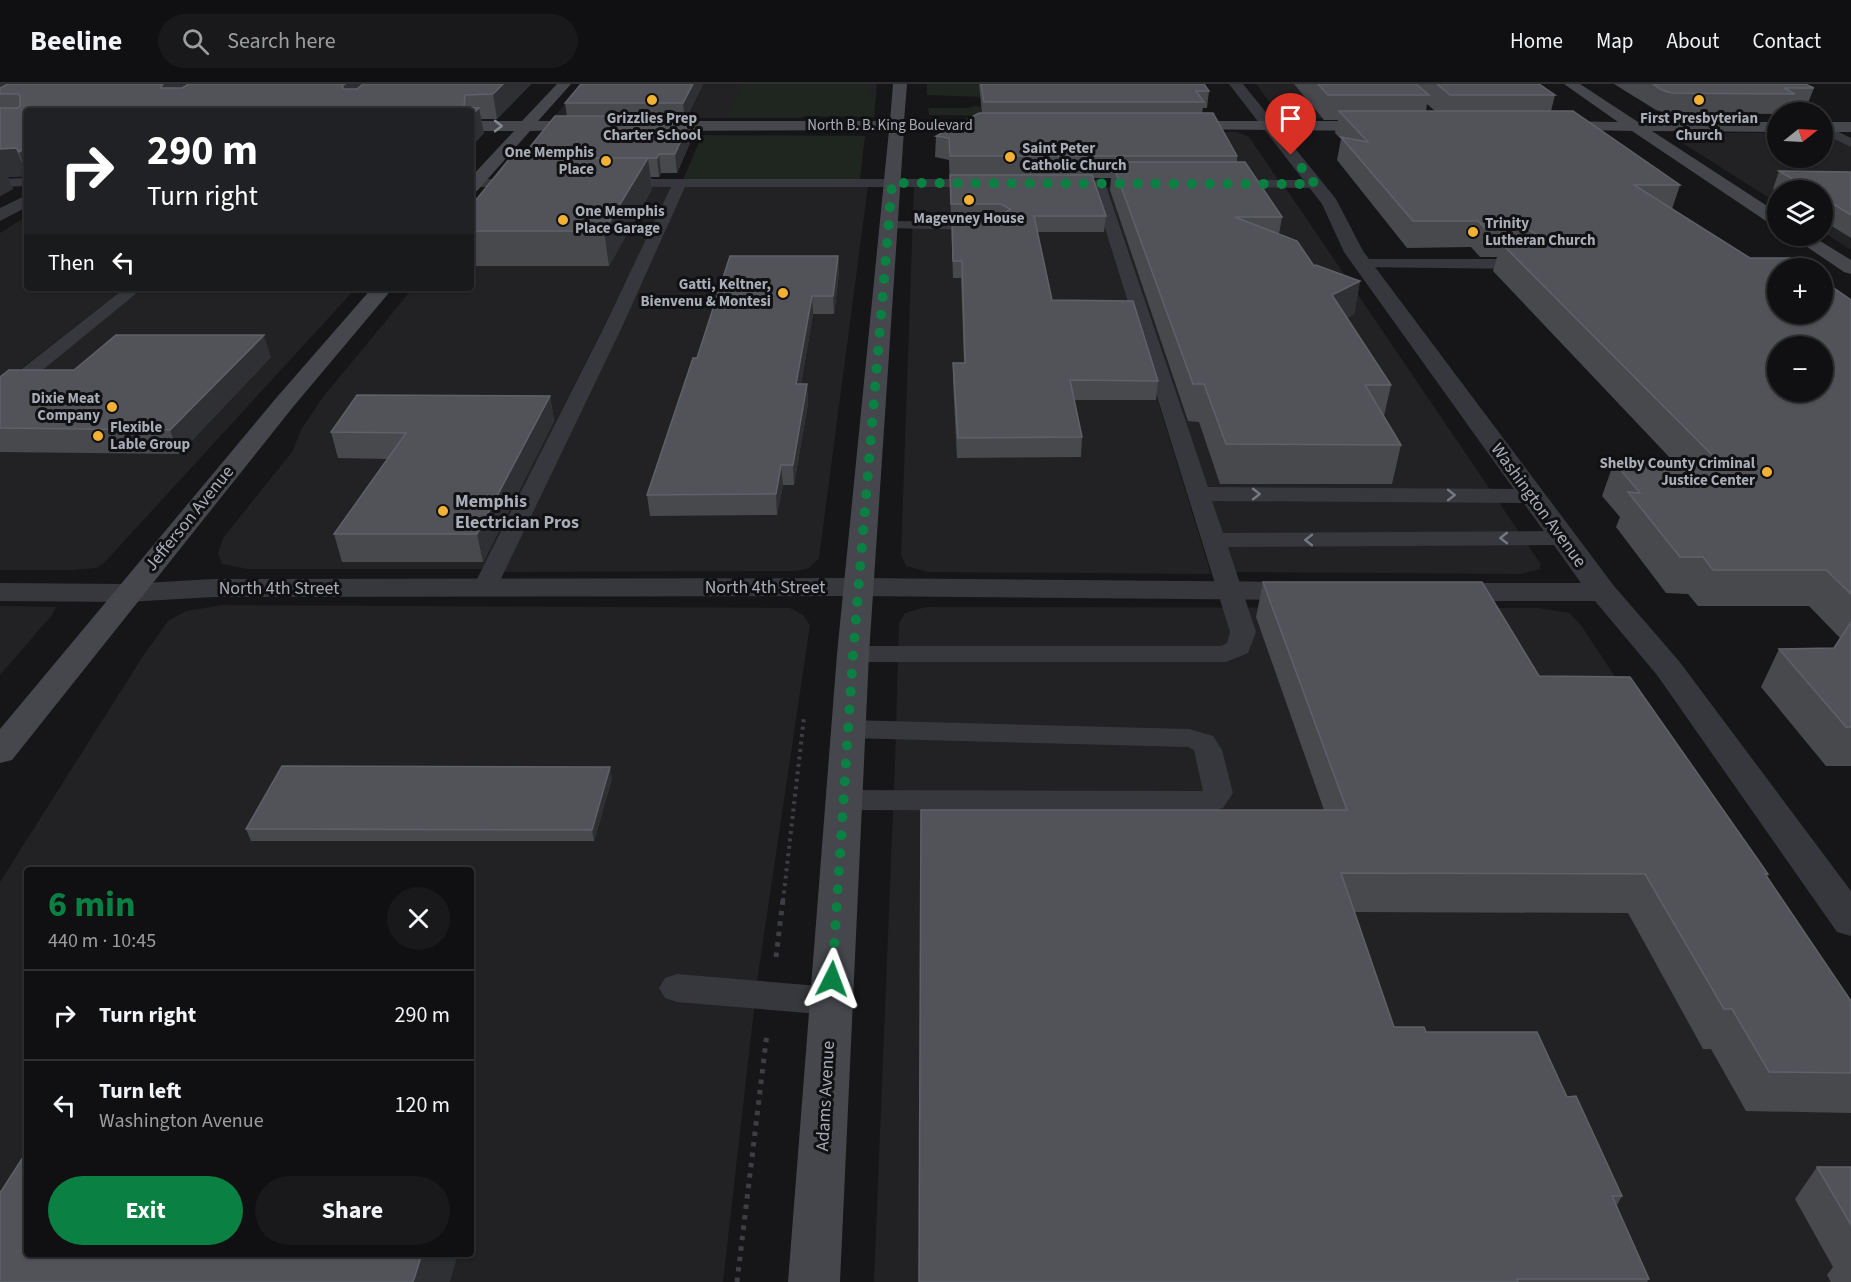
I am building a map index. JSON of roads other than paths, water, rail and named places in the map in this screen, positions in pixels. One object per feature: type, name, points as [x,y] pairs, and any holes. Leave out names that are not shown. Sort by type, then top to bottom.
[{"type":"main road","points":[[474,182],[564,84]]},
{"type":"main road","name":"Adams Avenue","points":[[814,1282],[853,654],[900,84]]},
{"type":"main road","points":[[1571,84],[1767,214]]},
{"type":"main road","name":"North B. B. King Boulevard","points":[[630,126],[1017,125]]},
{"type":"main road","points":[[474,126],[606,126]]},
{"type":"main road","points":[[1158,126],[1393,126]]},
{"type":"main road","points":[[1537,126],[1767,127]]},
{"type":"main road","points":[[1833,127],[1851,127]]},
{"type":"main road","points":[[1816,246],[1851,268]]},
{"type":"main road","name":"Jefferson Avenue","points":[[0,752],[285,402],[380,291]]},
{"type":"street","name":"Washington Avenue","points":[[1236,84],[1330,203],[1354,252],[1563,538],[1603,592],[1668,668],[1851,921]]},
{"type":"street","points":[[0,216],[24,202]]},
{"type":"street","name":"North 4th Street","points":[[0,592],[128,593],[214,588],[485,587],[1335,591]]},
{"type":"street","points":[[1417,592],[1603,592]]},
{"type":"lane","points":[[1833,133],[1851,142]]},
{"type":"lane","points":[[0,183],[24,182]]},
{"type":"lane","points":[[474,184],[539,183]]},
{"type":"lane","points":[[597,183],[1004,183]]},
{"type":"lane","points":[[485,587],[613,327],[679,183]]},
{"type":"lane","points":[[853,654],[1226,654],[1239,647],[1243,632],[1098,183]]},
{"type":"lane","points":[[1215,184],[1315,184]]},
{"type":"lane","points":[[888,225],[1000,226]]},
{"type":"lane","points":[[1364,264],[1522,264]]},
{"type":"lane","points":[[0,395],[131,291]]},
{"type":"lane","points":[[1198,494],[1532,495]]},
{"type":"lane","points":[[1213,540],[1563,538]]},
{"type":"lane","points":[[843,800],[1212,801],[1218,793],[1208,750],[1203,742],[1189,738],[848,729]]},
{"type":"lane","points":[[678,988],[831,1001]]},
{"type":"place","name":"Grizzlies Prep Charter School","points":[[652,100]]},
{"type":"place","name":"First Presbyterian Church","points":[[1699,100]]},
{"type":"place","name":"Saint Peter Catholic Church","points":[[1010,157]]},
{"type":"place","name":"One Memphis Place","points":[[606,161]]},
{"type":"place","name":"Magevney House","points":[[969,200]]},
{"type":"place","name":"One Memphis Place Garage","points":[[563,220]]},
{"type":"place","name":"Trinity Lutheran Church","points":[[1473,232]]},
{"type":"place","name":"Gatti, Keltner, Bienvenu & Montesi","points":[[783,293]]},
{"type":"place","name":"Dixie Meat Company","points":[[112,407]]},
{"type":"place","name":"Flexible Lable Group","points":[[98,436]]},
{"type":"place","name":"Shelby County Criminal Justice Center","points":[[1767,472]]},
{"type":"place","name":"Memphis Electrician Pros","points":[[443,511]]}]
